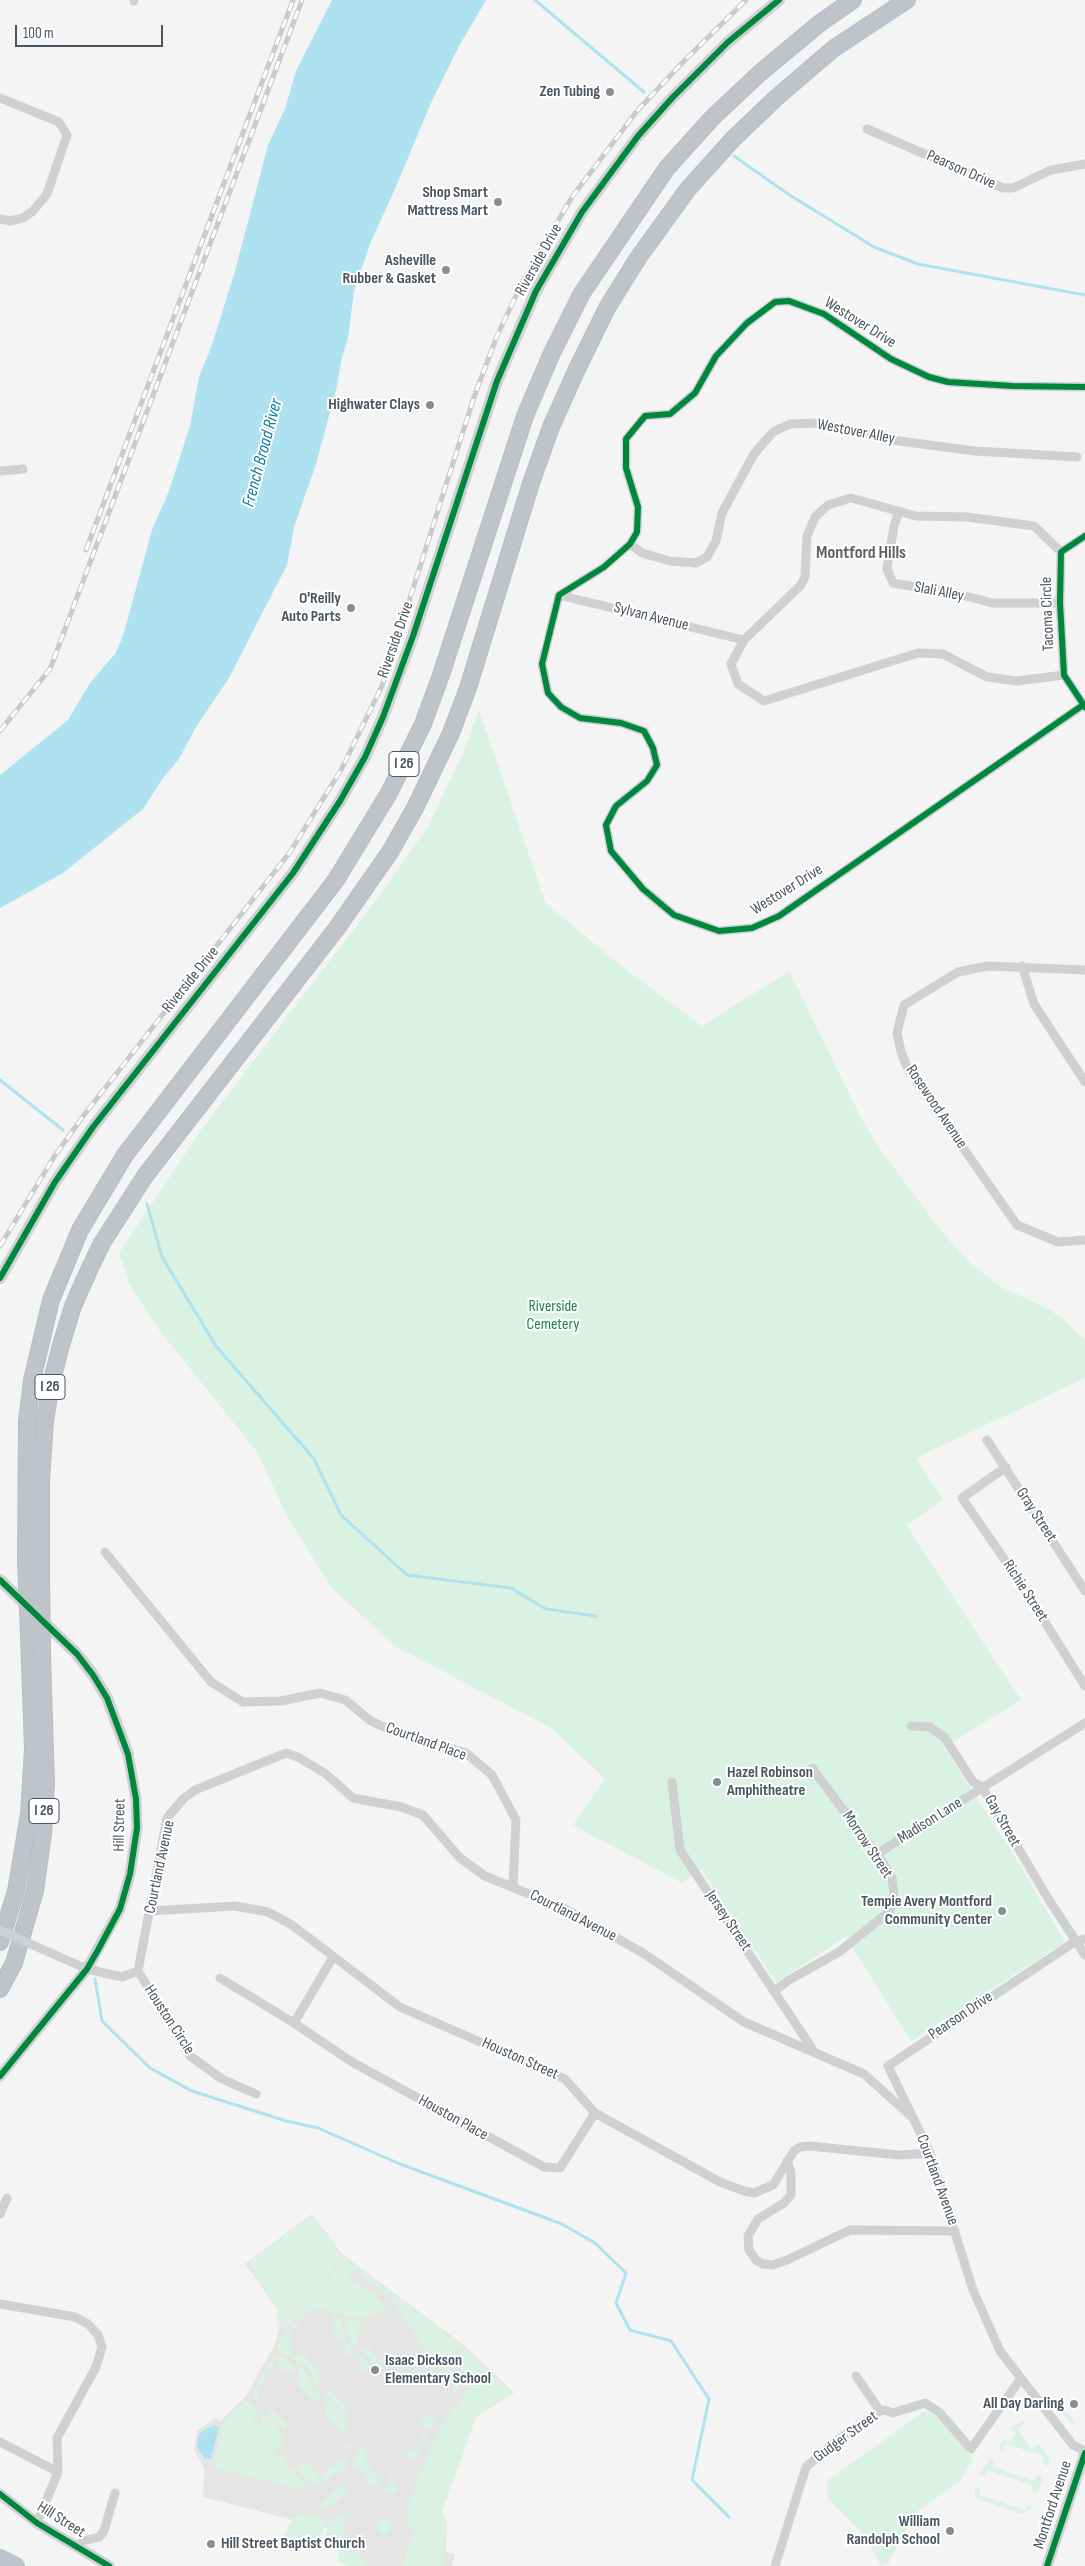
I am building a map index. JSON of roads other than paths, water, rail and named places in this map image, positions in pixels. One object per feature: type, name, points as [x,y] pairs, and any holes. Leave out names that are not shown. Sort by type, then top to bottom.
[{"type":"highway","name":"I 26","points":[[0,1942],[16,1891],[29,1814],[33,1749],[26,1560],[26,1421],[32,1380],[51,1300],[80,1230],[125,1155],[336,880],[389,793],[423,724],[441,675],[525,416],[551,355],[582,293],[667,168],[713,117],[767,67],[820,23],[854,0]]},
{"type":"highway","name":"I 26","points":[[0,1989],[14,1963],[35,1891],[43,1834],[46,1784],[42,1655],[41,1481],[45,1421],[51,1384],[73,1306],[88,1270],[115,1221],[144,1176],[338,928],[390,852],[415,808],[451,733],[468,688],[531,482],[552,427],[577,369],[607,308],[638,258],[688,190],[733,139],[777,97],[833,50],[908,0]]},
{"type":"highway","points":[[0,2558],[16,2566]]},
{"type":"main road","name":"Riverside Drive","points":[[0,1278],[55,1182],[93,1127],[293,873],[340,801],[365,756],[383,718],[413,636],[497,381],[536,291],[582,212],[638,136],[673,97],[728,42],[779,0]]},
{"type":"main road","name":"Hill Street","points":[[0,1580],[77,1654],[93,1675],[107,1698],[128,1754]]},
{"type":"street","points":[[0,98],[59,122],[67,135],[46,194],[33,211],[23,218],[10,221],[0,219]]},
{"type":"street","name":"Pearson Drive","points":[[868,129],[1003,188],[1013,188],[1051,170],[1085,164]]},
{"type":"street","name":"Westover Drive","points":[[1084,705],[779,916],[752,928],[719,931],[674,915],[644,889],[611,851],[606,825],[616,806],[647,781],[657,765],[654,748],[644,731],[621,723],[580,718],[561,707],[548,693],[542,664],[559,594],[604,567],[630,544],[637,532],[639,518],[626,468],[626,439],[645,416],[670,414],[695,393],[716,356],[746,323],[775,302],[789,301],[824,314],[891,359],[928,377],[948,382],[985,385],[1085,387]]},
{"type":"street","name":"Westover Alley","points":[[630,544],[642,552],[670,561],[696,563],[708,557],[716,541],[722,513],[754,454],[773,432],[790,424],[819,423],[899,441],[975,451],[1077,457]]},
{"type":"street","points":[[0,471],[23,470]]},
{"type":"street","points":[[1084,705],[1064,675],[1017,680],[987,676],[943,654],[918,653],[764,701],[738,684],[731,664],[744,640],[801,585],[805,576],[807,536],[815,517],[828,505],[851,498],[916,516],[967,517],[1034,526],[1061,552],[1085,536]]},
{"type":"street","name":"Slali Alley","points":[[899,511],[894,526],[887,569],[888,576],[893,583],[958,594],[992,603],[1060,603]]},
{"type":"street","name":"Tacoma Circle","points":[[1061,552],[1060,603],[1064,675]]},
{"type":"street","name":"Sylvan Avenue","points":[[559,594],[744,640]]},
{"type":"street","name":"Rosewood Avenue","points":[[1085,970],[988,966],[958,972],[904,1004],[897,1033],[901,1052],[908,1069],[1017,1225],[1058,1242],[1085,1240]]},
{"type":"street","points":[[1022,966],[1034,1004],[1085,1082]]},
{"type":"street","name":"Gray Street","points":[[988,1440],[1085,1591]]},
{"type":"street","name":"Richie Street","points":[[1006,1468],[962,1498],[1016,1576],[1085,1686]]},
{"type":"street","name":"Courtland Place","points":[[105,1552],[211,1682],[243,1702],[282,1701],[320,1693],[345,1700],[370,1721],[395,1732],[466,1753],[492,1775],[516,1820],[513,1886]]},
{"type":"street","name":"Madison Lane","points":[[877,1854],[1085,1723]]},
{"type":"street","name":"Gay Street","points":[[911,1726],[930,1727],[945,1738],[973,1782],[982,1787],[1049,1900],[1080,1940],[1085,1955]]},
{"type":"street","name":"Courtland Avenue","points":[[138,1972],[167,1818],[184,1798],[195,1790],[286,1753],[298,1757],[326,1774],[353,1798],[400,1807],[423,1815],[460,1858],[485,1876],[563,1908],[643,1953],[744,2022],[864,2074],[913,2118],[930,2153],[973,2290],[1000,2351],[1076,2449],[1085,2452]]},
{"type":"street","name":"Hill Street","points":[[0,2076],[87,1969],[120,1909],[130,1874],[137,1828],[136,1799],[128,1754]]},
{"type":"street","name":"Morrow Street","points":[[774,1991],[788,1980],[839,1952],[890,1911],[894,1894],[892,1878],[877,1854],[812,1768]]},
{"type":"street","name":"Jersey Street","points":[[672,1782],[680,1850],[813,2051]]},
{"type":"street","name":"Houston Street","points":[[150,1911],[235,1906],[268,1912],[292,1925],[400,2007],[565,2079],[595,2113],[720,2182],[744,2191],[754,2193],[773,2185],[794,2151],[800,2147],[809,2146],[892,2155],[930,2153]]},
{"type":"street","points":[[0,1930],[87,1969],[122,1977],[138,1972]]},
{"type":"street","name":"Pearson Drive","points":[[913,2118],[888,2066],[1080,1940]]},
{"type":"street","points":[[294,2023],[333,1957]]},
{"type":"street","name":"Houston Circle","points":[[138,1972],[190,2056],[222,2078],[256,2094]]},
{"type":"street","name":"Houston Place","points":[[220,1978],[294,2023],[352,2062],[544,2168],[560,2168],[595,2113]]},
{"type":"street","points":[[787,2161],[791,2172],[791,2195],[784,2203],[758,2219],[748,2236],[749,2250],[756,2260],[763,2264],[772,2265],[787,2260],[850,2230],[955,2231]]},
{"type":"street","points":[[0,2214],[7,2198]]},
{"type":"street","points":[[0,2304],[75,2318],[88,2324],[98,2335],[102,2347],[96,2367],[58,2438],[58,2472],[38,2523]]},
{"type":"street","points":[[856,2376],[880,2411]]},
{"type":"street","name":"Gudger Street","points":[[775,2566],[806,2467],[836,2441],[880,2411],[884,2410],[893,2413],[918,2404],[932,2406],[971,2449],[1020,2378]]},
{"type":"street","points":[[0,2442],[58,2472]]},
{"type":"street","name":"Montford Avenue","points":[[1047,2566],[1085,2452]]},
{"type":"street","points":[[77,2547],[83,2541],[98,2537],[104,2531],[115,2493]]},
{"type":"street","name":"Hill Street","points":[[0,2494],[38,2523],[109,2566]]},
{"type":"water","name":"French Broad River","points":[[332,0],[486,0],[458,48],[431,103],[371,241],[354,291],[348,338],[341,361],[337,386],[316,464],[294,527],[287,565],[229,678],[196,727],[179,759],[163,778],[143,809],[63,873],[0,908],[0,775],[68,720],[90,683],[115,654],[123,636],[152,530],[169,491],[190,426],[199,377],[212,345],[235,271],[268,145],[285,109],[296,71]]},
{"type":"water","points":[[215,2425],[219,2428],[211,2459],[205,2459],[197,2448],[198,2438],[202,2431]]},
{"type":"waterway","points":[[535,0],[644,92]]},
{"type":"waterway","points":[[734,156],[788,194],[874,247],[918,264],[1085,295]]},
{"type":"waterway","points":[[0,1080],[63,1130]]},
{"type":"waterway","points":[[147,1204],[162,1257],[216,1346],[314,1459],[341,1515],[407,1575],[511,1588],[546,1609],[596,1616]]},
{"type":"waterway","points":[[95,1979],[102,2021],[150,2068],[192,2091],[286,2121],[318,2128],[400,2164],[562,2224],[595,2243],[626,2273],[616,2303],[630,2330],[671,2341],[709,2399],[692,2480],[729,2517]]},
{"type":"railway","points":[[86,550],[293,0]]},
{"type":"railway","points":[[0,731],[50,669],[302,0]]},
{"type":"railway","points":[[0,1246],[54,1157],[84,1115],[290,852],[341,770],[382,686],[474,397],[497,336],[524,279],[572,197],[637,111],[683,62],[746,0]]},
{"type":"place","name":"Zen Tubing","points":[[610,92]]},
{"type":"place","name":"Shop Smart Mattress Mart","points":[[498,202]]},
{"type":"place","name":"Asheville Rubber & Gasket","points":[[446,270]]},
{"type":"place","name":"Highwater Clays","points":[[430,405]]},
{"type":"place","name":"O'Reilly Auto Parts","points":[[351,608]]},
{"type":"place","name":"Hazel Robinson Amphitheatre","points":[[717,1782]]},
{"type":"place","name":"Tempie Avery Montford Community Center","points":[[1002,1911]]},
{"type":"place","name":"Isaac Dickson Elementary School","points":[[375,2370]]},
{"type":"place","name":"All Day Darling","points":[[1074,2404]]},
{"type":"place","name":"William Randolph School","points":[[950,2531]]},
{"type":"place","name":"Hill Street Baptist Church","points":[[211,2544]]},
{"type":"district","name":"Montford Hills","points":[[861,553]]},
{"type":"park label","name":"Riverside Cemetery","points":[[553,1316]]}]
